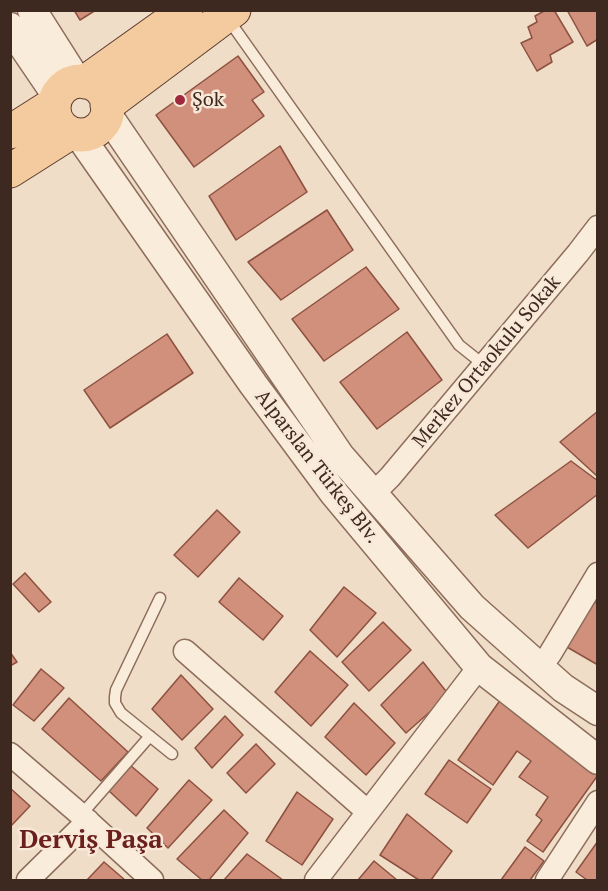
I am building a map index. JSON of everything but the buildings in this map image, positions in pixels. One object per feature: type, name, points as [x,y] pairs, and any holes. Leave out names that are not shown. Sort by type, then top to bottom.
[{"type":"main road","points":[[10,132],[186,10]]},
{"type":"main road","points":[[107,109],[230,13]]},
{"type":"main road","points":[[93,84],[105,96],[107,109],[103,122],[89,134],[75,134],[63,128],[54,112],[68,91],[93,84]]},
{"type":"main road","points":[[10,171],[75,134]]},
{"type":"street","points":[[32,10],[60,53],[68,91]]},
{"type":"street","points":[[10,27],[68,91]]},
{"type":"street","name":"Alparslan Türkeş Blv.","points":[[107,109],[340,456],[472,608],[563,688],[597,711]]},
{"type":"street","name":"Alparslan Türkeş Blv.","points":[[75,134],[333,492],[479,667],[597,760]]},
{"type":"street","name":"Merkez Ortaokulu Sokak","points":[[373,494],[594,239]]},
{"type":"street","points":[[540,667],[597,574]]},
{"type":"street","points":[[185,651],[368,812]]},
{"type":"street","points":[[316,880],[479,667]]},
{"type":"street","points":[[10,754],[153,880]]},
{"type":"street","points":[[547,880],[597,802]]},
{"type":"street","points":[[28,880],[84,818]]},
{"type":"lane","points":[[230,13],[459,345],[484,364]]},
{"type":"lane","points":[[160,598],[116,690],[115,704],[121,713],[172,754]]},
{"type":"lane","points":[[84,818],[150,736]]},
{"type":"place","name":"Şok","points":[[180,100]]},
{"type":"district","name":"Derviş Paşa","points":[[91,841]]}]
